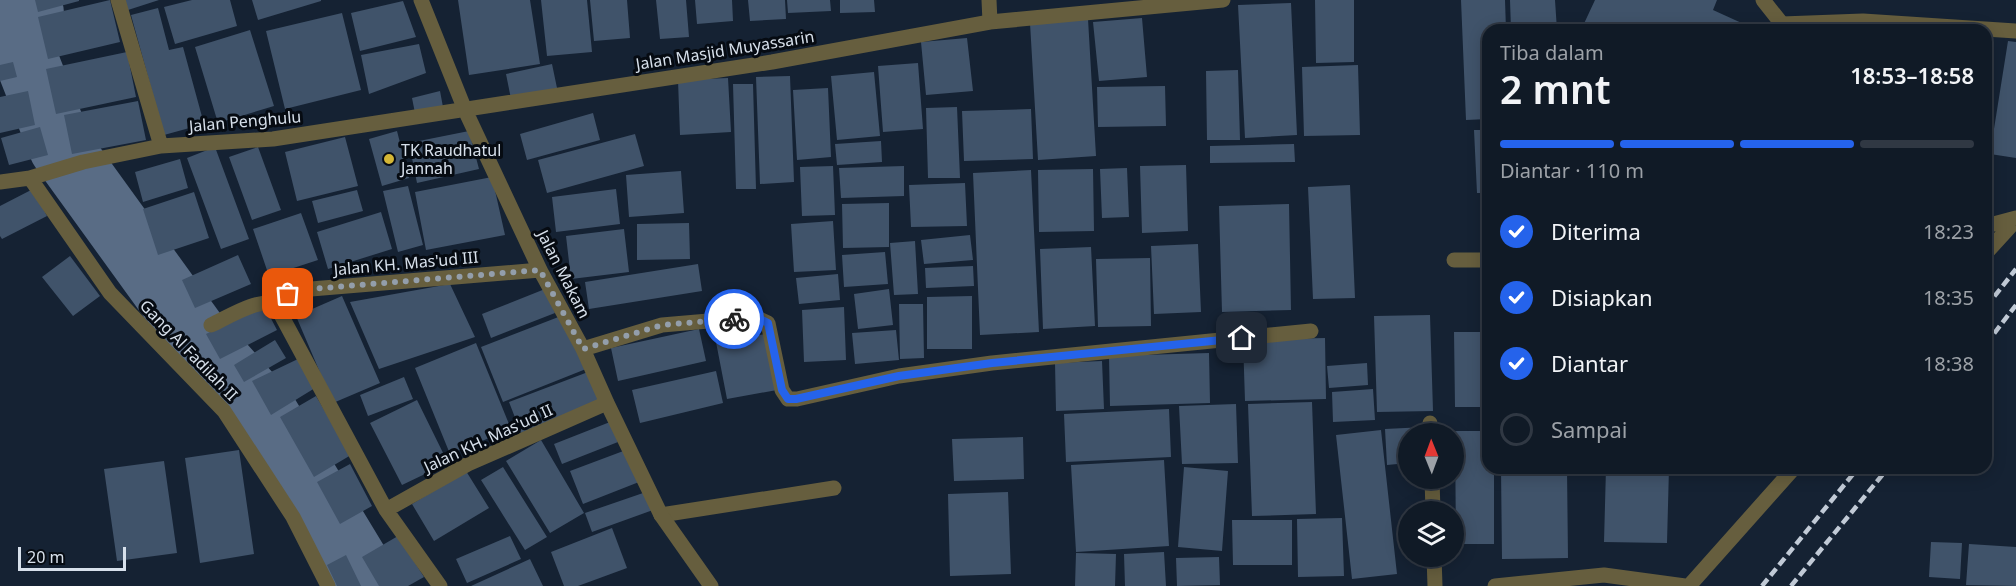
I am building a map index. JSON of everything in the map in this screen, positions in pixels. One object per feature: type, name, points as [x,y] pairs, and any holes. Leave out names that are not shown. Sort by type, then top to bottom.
[{"type":"street","points":[[118,0],[161,146]]},
{"type":"street","name":"Jalan Makam","points":[[421,0],[465,110],[540,270],[583,349],[661,515],[711,586]]},
{"type":"street","points":[[990,0],[990,22]]},
{"type":"street","name":"Jalan Masjid Muyassarin","points":[[465,110],[772,62],[990,22],[1223,0]]},
{"type":"street","points":[[1763,0],[1782,24],[1863,21],[1909,24]]},
{"type":"street","points":[[1992,29],[2016,31]]},
{"type":"street","name":"Jalan Penghulu","points":[[0,183],[30,178],[77,164],[161,146],[273,139],[465,110]]},
{"type":"street","name":"Gang Al Fadilah II","points":[[30,178],[110,293],[224,411],[293,517],[328,586]]},
{"type":"street","points":[[1992,225],[2016,219]]},
{"type":"street","points":[[1992,246],[2016,219]]},
{"type":"street","points":[[1454,260],[1482,260]]},
{"type":"street","name":"Jalan KH. Mas'ud III","points":[[279,303],[288,294],[299,290],[540,270]]},
{"type":"street","points":[[211,325],[258,303],[270,301],[279,303],[279,311],[386,510],[440,586]]},
{"type":"street","points":[[583,349],[662,325],[756,317],[768,323],[782,390],[788,399],[796,399],[899,376],[992,363],[1311,331]]},
{"type":"street","name":"Jalan KH. Mas'ud II","points":[[386,510],[468,464],[607,403]]},
{"type":"street","points":[[1495,586],[1604,575],[1687,586],[1789,474]]},
{"type":"street","points":[[661,515],[834,488]]},
{"type":"street","points":[[1435,567],[1436,586]]},
{"type":"building","points":[[35,0],[79,0],[79,1],[38,12]]},
{"type":"building","points":[[110,0],[120,42],[48,59],[38,17]]},
{"type":"building","points":[[125,0],[159,0],[128,10]]},
{"type":"building","points":[[192,0],[230,0],[237,26],[175,44],[164,7]]},
{"type":"building","points":[[252,0],[321,0],[321,1],[258,20]]},
{"type":"building","points":[[458,0],[530,0],[540,64],[469,75]]},
{"type":"building","points":[[541,0],[587,0],[592,52],[547,56]]},
{"type":"building","points":[[590,0],[627,0],[630,38],[594,41]]},
{"type":"building","points":[[656,0],[686,0],[689,37],[660,39]]},
{"type":"building","points":[[695,0],[732,0],[733,21],[697,24]]},
{"type":"building","points":[[748,0],[785,0],[786,19],[750,21]]},
{"type":"building","points":[[787,0],[830,0],[831,11],[788,13]]},
{"type":"building","points":[[840,0],[874,0],[875,12],[840,13]]},
{"type":"building","points":[[1315,0],[1354,0],[1354,62],[1316,63]]},
{"type":"building","points":[[1461,0],[1505,0],[1506,24],[1482,24],[1482,119],[1466,120]]},
{"type":"building","points":[[1510,0],[1555,0],[1557,24],[1511,24]]},
{"type":"building","points":[[1595,0],[1717,0],[1713,10],[1744,24],[1584,24]]},
{"type":"building","points":[[403,1],[416,37],[360,51],[351,13]]},
{"type":"building","points":[[1291,3],[1297,135],[1245,138],[1238,5]]},
{"type":"building","points":[[158,8],[169,50],[183,47],[204,124],[164,135],[131,15]]},
{"type":"building","points":[[342,13],[361,90],[285,109],[266,31]]},
{"type":"building","points":[[1142,18],[1147,77],[1099,81],[1093,22]]},
{"type":"building","points":[[1088,19],[1096,156],[1038,160],[1030,23]]},
{"type":"building","points":[[250,30],[274,106],[218,123],[195,47]]},
{"type":"building","points":[[967,38],[973,91],[926,95],[921,42]]},
{"type":"building","points":[[2008,41],[2016,42],[2016,158],[1992,154]]},
{"type":"building","points":[[419,44],[426,73],[369,94],[361,55]]},
{"type":"building","points":[[127,52],[136,97],[56,114],[46,69]]},
{"type":"building","points":[[13,62],[17,77],[0,81],[0,65]]},
{"type":"building","points":[[918,63],[923,129],[883,132],[878,66]]},
{"type":"building","points":[[552,64],[557,88],[511,99],[506,74]]},
{"type":"building","points":[[1358,65],[1360,135],[1304,136],[1302,67]]},
{"type":"building","points":[[1238,70],[1240,140],[1207,140],[1206,71]]},
{"type":"building","points":[[874,72],[880,136],[837,140],[831,76]]},
{"type":"building","points":[[790,76],[794,182],[760,184],[756,77]]},
{"type":"building","points":[[728,78],[731,132],[680,135],[678,80]]},
{"type":"building","points":[[733,84],[753,84],[756,189],[736,189]]},
{"type":"building","points":[[1165,86],[1166,126],[1098,127],[1097,87]]},
{"type":"building","points":[[828,88],[831,157],[797,160],[793,90]]},
{"type":"building","points":[[28,91],[35,125],[0,133],[0,97]]},
{"type":"building","points":[[440,91],[443,107],[415,113],[412,98]]},
{"type":"building","points":[[138,101],[146,140],[72,154],[64,115]]},
{"type":"building","points":[[957,107],[960,178],[928,178],[926,108]]},
{"type":"building","points":[[1031,109],[1033,159],[964,161],[962,111]]},
{"type":"building","points":[[593,113],[600,140],[527,160],[520,134]]},
{"type":"building","points":[[40,127],[48,155],[9,165],[1,138]]},
{"type":"building","points":[[1474,130],[1482,130],[1482,193],[1477,193]]},
{"type":"building","name":"TK Raudhatul Jannah","points":[[397,131],[409,178],[382,186],[369,139]]},
{"type":"building","points":[[469,131],[479,169],[417,183],[409,143]]},
{"type":"building","points":[[635,134],[644,166],[547,193],[538,160]]},
{"type":"building","points":[[345,137],[358,186],[297,201],[285,152]]},
{"type":"building","points":[[881,141],[882,162],[837,165],[835,144]]},
{"type":"building","points":[[1294,144],[1295,162],[1210,163],[1210,146]]},
{"type":"building","points":[[215,147],[249,239],[221,249],[187,158]]},
{"type":"building","points":[[258,147],[281,210],[252,220],[229,157]]},
{"type":"building","points":[[180,159],[188,188],[143,202],[135,172]]},
{"type":"building","points":[[1186,165],[1188,231],[1142,233],[1140,166]]},
{"type":"building","points":[[833,166],[835,215],[802,216],[800,167]]},
{"type":"building","points":[[904,166],[904,196],[841,198],[839,168]]},
{"type":"building","points":[[1127,168],[1129,217],[1102,218],[1100,169]]},
{"type":"building","points":[[1093,169],[1094,231],[1039,232],[1038,170]]},
{"type":"building","points":[[1031,170],[1039,332],[980,335],[973,173]]},
{"type":"building","points":[[681,171],[684,213],[629,217],[626,175]]},
{"type":"building","points":[[492,177],[505,235],[426,250],[415,192]]},
{"type":"building","points":[[965,183],[967,226],[911,227],[909,185]]},
{"type":"building","points":[[1350,185],[1355,298],[1313,299],[1308,187]]},
{"type":"building","points":[[408,186],[423,245],[398,252],[383,191]]},
{"type":"building","points":[[33,189],[47,216],[2,239],[0,236],[0,206]]},
{"type":"building","points":[[616,189],[620,224],[556,232],[552,197]]},
{"type":"building","points":[[357,190],[363,211],[318,223],[312,201]]},
{"type":"building","points":[[194,192],[209,238],[158,255],[143,209]]},
{"type":"building","points":[[889,203],[889,247],[843,248],[842,204]]},
{"type":"building","points":[[1289,204],[1291,310],[1222,312],[1219,206]]},
{"type":"building","points":[[381,212],[392,249],[328,269],[317,232]]},
{"type":"building","points":[[301,213],[318,260],[269,276],[253,229]]},
{"type":"building","points":[[833,221],[836,270],[794,272],[791,224]]},
{"type":"building","points":[[689,223],[690,259],[637,260],[637,224]]},
{"type":"building","points":[[624,229],[629,272],[571,279],[566,236]]},
{"type":"building","points":[[970,235],[973,260],[924,264],[921,240]]},
{"type":"building","points":[[915,241],[918,294],[894,295],[890,243]]},
{"type":"building","points":[[1198,244],[1201,312],[1154,314],[1151,246]]},
{"type":"building","points":[[1091,247],[1095,326],[1043,329],[1040,249]]},
{"type":"building","points":[[885,252],[888,284],[844,287],[842,255]]},
{"type":"building","points":[[238,255],[251,284],[195,308],[182,280]]},
{"type":"building","points":[[70,256],[100,296],[73,316],[42,277]]},
{"type":"building","points":[[1150,258],[1151,326],[1098,327],[1096,259]]},
{"type":"building","points":[[698,264],[702,291],[589,309],[585,282]]},
{"type":"building","points":[[973,266],[974,286],[926,288],[925,268]]},
{"type":"building","points":[[838,274],[840,300],[799,304],[796,278]]},
{"type":"building","points":[[450,284],[475,337],[379,369],[350,302]]},
{"type":"building","points":[[545,289],[555,313],[491,338],[482,314]]},
{"type":"building","points":[[889,289],[893,325],[858,329],[854,294]]},
{"type":"building","points":[[342,296],[380,383],[333,403],[296,316]]},
{"type":"building","points":[[972,296],[972,349],[927,349],[927,297]]},
{"type":"building","points":[[899,304],[923,304],[924,358],[900,359]]},
{"type":"building","points":[[264,305],[277,330],[220,359],[206,334]]},
{"type":"building","points":[[844,307],[846,360],[804,362],[802,310]]},
{"type":"building","points":[[1430,315],[1433,411],[1377,412],[1374,316]]},
{"type":"building","points":[[561,316],[586,369],[503,402],[481,347]]},
{"type":"building","points":[[699,329],[706,361],[618,381],[611,348]]},
{"type":"building","points":[[896,330],[899,360],[855,364],[852,333]]},
{"type":"building","points":[[1454,332],[1482,332],[1482,407],[1455,407]]},
{"type":"building","points":[[765,334],[777,390],[727,399],[716,342]]},
{"type":"building","points":[[1325,338],[1326,399],[1245,401],[1243,340]]},
{"type":"building","points":[[275,340],[286,358],[244,382],[234,365]]},
{"type":"building","points":[[476,343],[511,429],[450,454],[415,368]]},
{"type":"building","points":[[1209,353],[1210,403],[1110,406],[1109,356]]},
{"type":"building","points":[[298,359],[315,388],[271,415],[252,381]]},
{"type":"building","points":[[1102,361],[1104,409],[1056,411],[1055,363]]},
{"type":"building","points":[[1367,363],[1368,385],[1329,388],[1327,366]]},
{"type":"building","points":[[716,371],[723,403],[640,423],[632,390]]},
{"type":"building","points":[[588,372],[600,404],[521,433],[509,402]]},
{"type":"building","points":[[404,377],[413,399],[368,416],[360,395]]},
{"type":"building","points":[[1373,389],[1375,420],[1333,422],[1332,392]]},
{"type":"building","points":[[316,396],[351,455],[314,477],[280,417]]},
{"type":"building","points":[[417,400],[448,463],[402,485],[370,423]]},
{"type":"building","points":[[1312,402],[1316,514],[1252,516],[1248,404]]},
{"type":"building","points":[[1236,404],[1238,463],[1182,464],[1179,406]]},
{"type":"building","points":[[1169,409],[1171,457],[1066,462],[1064,414]]},
{"type":"building","points":[[610,422],[618,442],[562,464],[554,444]]},
{"type":"building","points":[[1398,428],[1398,464],[1387,465],[1385,429]]},
{"type":"building","points":[[1381,430],[1397,574],[1352,579],[1336,435]]},
{"type":"building","points":[[1464,431],[1482,431],[1482,474],[1494,474],[1494,544],[1464,544],[1464,501],[1456,501],[1456,489],[1464,489]]},
{"type":"building","points":[[1023,437],[1024,479],[954,481],[952,439]]},
{"type":"building","points":[[541,440],[584,513],[550,533],[506,461]]},
{"type":"building","points":[[239,450],[254,554],[200,563],[185,458]]},
{"type":"building","points":[[626,450],[639,482],[583,504],[570,471]]},
{"type":"building","points":[[1164,460],[1169,546],[1076,552],[1071,465]]},
{"type":"building","points":[[164,461],[177,553],[117,561],[104,469]]},
{"type":"building","points":[[350,464],[372,506],[340,524],[317,482]]},
{"type":"building","points":[[503,467],[547,537],[525,550],[481,480]]},
{"type":"building","points":[[1184,467],[1228,471],[1222,551],[1178,547]]},
{"type":"building","points":[[466,471],[489,508],[434,541],[412,504]]},
{"type":"building","points":[[1501,474],[1567,474],[1568,558],[1502,559]]},
{"type":"building","points":[[1606,474],[1669,474],[1667,543],[1604,542]]},
{"type":"building","points":[[646,492],[653,510],[592,532],[585,513]]},
{"type":"building","points":[[1008,492],[1011,574],[950,576],[948,494]]},
{"type":"building","points":[[1342,518],[1344,576],[1298,577],[1297,519]]},
{"type":"building","points":[[1232,520],[1292,520],[1292,565],[1233,565]]},
{"type":"building","points":[[612,528],[627,568],[578,586],[564,586],[551,552]]},
{"type":"building","points":[[398,536],[424,577],[408,586],[379,586],[362,557]]},
{"type":"building","points":[[510,536],[521,559],[467,583],[456,559]]},
{"type":"building","points":[[1931,542],[1962,543],[1960,579],[1929,577]]},
{"type":"building","points":[[1969,544],[2016,547],[2016,586],[1966,585]]},
{"type":"building","points":[[1164,552],[1166,586],[1125,586],[1124,554]]},
{"type":"building","points":[[1076,553],[1116,554],[1115,586],[1075,586]]},
{"type":"building","points":[[346,555],[361,586],[337,586],[327,565]]},
{"type":"building","points":[[1219,557],[1220,585],[1177,586],[1176,558]]},
{"type":"building","points":[[530,559],[543,586],[471,586]]},
{"type":"waterway","points":[[27,0],[32,13],[26,59],[61,148],[197,336],[266,413],[371,586]]},
{"type":"railway","points":[[1992,299],[2016,269]]},
{"type":"railway","points":[[1992,336],[2016,305]]},
{"type":"railway","points":[[1762,586],[1853,474]]},
{"type":"railway","points":[[1791,586],[1883,474]]},
{"type":"way so far","points":[[288,294],[299,290],[540,270],[583,349],[662,325],[734,319]]},
{"type":"place","name":"TK Raudhatul Jannah","points":[[389,159]]},
{"type":"route","points":[[734,319],[756,317],[768,323],[782,390],[788,399],[899,376],[992,363],[1242,338]]}]
